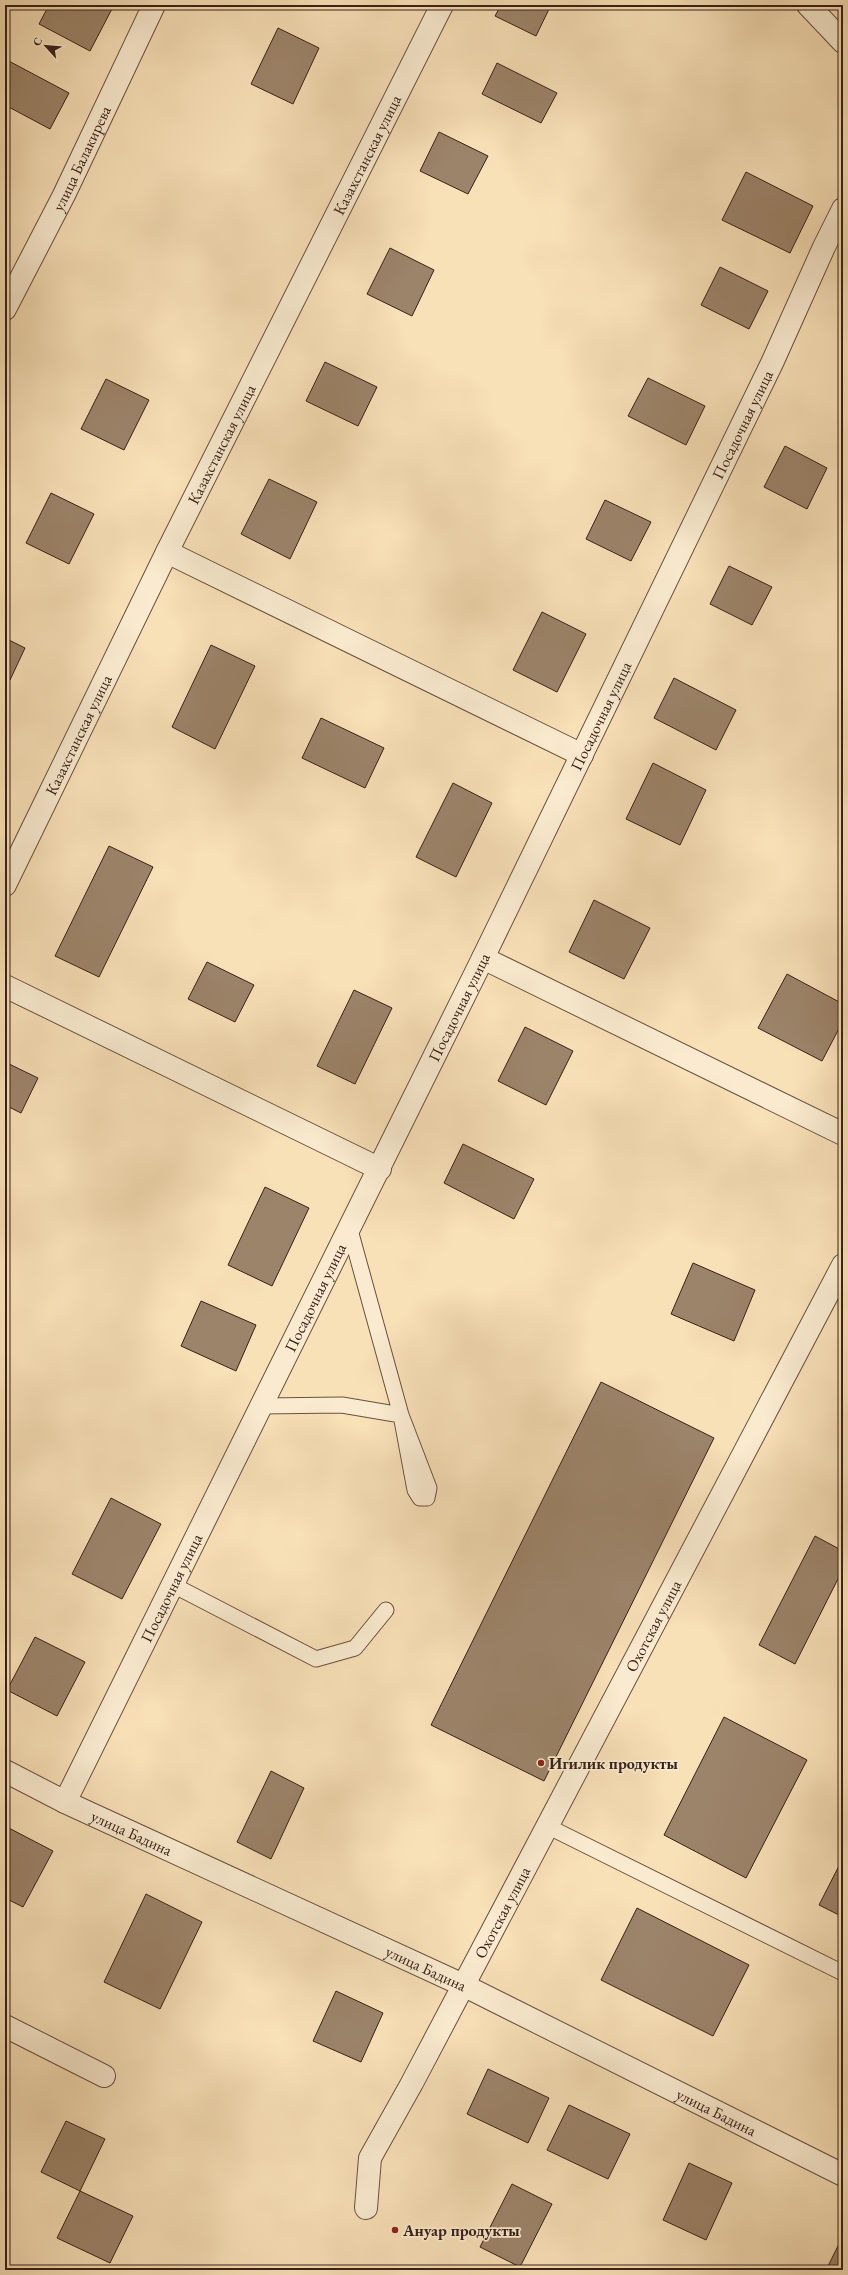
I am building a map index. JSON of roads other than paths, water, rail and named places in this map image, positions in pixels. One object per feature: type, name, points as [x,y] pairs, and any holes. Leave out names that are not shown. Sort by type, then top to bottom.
[{"type":"street","name":"улица Балакирева","points":[[5,309],[64,196],[154,5]]},
{"type":"street","name":"Казахстанская улица","points":[[5,885],[167,552],[442,5]]},
{"type":"street","points":[[808,5],[843,42]]},
{"type":"street","name":"Посадочная улица","points":[[65,1802],[380,1169],[768,370],[843,209]]},
{"type":"street","points":[[167,552],[582,755]]},
{"type":"street","points":[[483,958],[843,1134]]},
{"type":"street","points":[[5,986],[380,1169]]},
{"type":"street","name":"Охотская улица","points":[[366,2208],[370,2158],[463,1985],[843,1265]]},
{"type":"street","name":"улица Бадина","points":[[5,1771],[65,1802],[463,1985],[843,2175]]},
{"type":"street","points":[[5,2026],[104,2076]]},
{"type":"lane","points":[[262,1406],[342,1405],[401,1414],[350,1230]]},
{"type":"lane","points":[[173,1585],[316,1659],[356,1648],[386,1610]]},
{"type":"lane","points":[[547,1826],[843,1973]]},
{"type":"place","name":"Игилик продукты","points":[[541,1763]]},
{"type":"place","name":"Ануар продукты","points":[[395,2230]]}]
